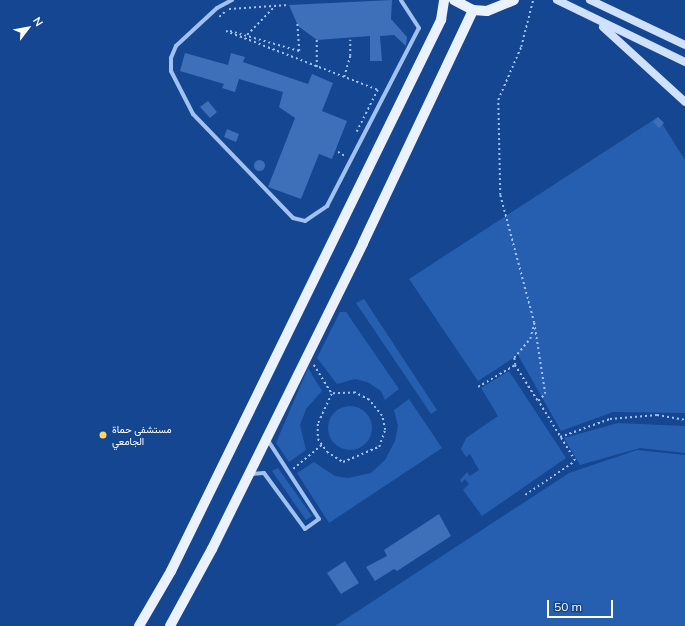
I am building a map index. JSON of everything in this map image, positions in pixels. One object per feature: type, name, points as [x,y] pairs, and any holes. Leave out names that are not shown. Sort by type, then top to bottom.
[{"type":"main road","points":[[139,626],[171,571],[441,20],[444,0]]},
{"type":"main road","points":[[454,0],[472,10],[487,11],[514,0]]},
{"type":"main road","points":[[557,0],[596,22],[685,62]]},
{"type":"main road","points":[[590,0],[685,45]]},
{"type":"main road","points":[[170,626],[308,355],[472,10]]},
{"type":"main road","points":[[596,22],[685,102]]},
{"type":"street","points":[[232,0],[218,8],[176,46],[170,58],[171,71],[193,114],[293,218],[305,222],[328,206],[419,28],[401,0]]},
{"type":"street","points":[[248,474],[264,473],[305,529],[319,519],[266,438]]},
{"type":"path","points":[[533,0],[520,47],[498,100],[498,149],[500,195],[534,323],[545,394],[538,401]]},
{"type":"path","points":[[219,18],[228,9],[289,5]]},
{"type":"path","points":[[246,35],[275,6]]},
{"type":"path","points":[[297,23],[299,51],[246,35],[226,31],[317,68],[378,90]]},
{"type":"path","points":[[317,40],[317,68]]},
{"type":"path","points":[[344,77],[350,40]]},
{"type":"path","points":[[338,152],[346,156]]},
{"type":"path","points":[[525,495],[575,461],[515,365],[514,358],[530,339],[534,323]]},
{"type":"path","points":[[308,355],[332,394]]},
{"type":"path","points":[[478,387],[515,365]]},
{"type":"path","points":[[355,393],[369,400],[382,416],[385,430],[379,448],[343,462],[322,445],[318,439],[318,424],[332,394],[355,393]]},
{"type":"path","points":[[560,437],[610,419],[657,415],[685,420]]},
{"type":"path","points":[[288,472],[322,445]]},
{"type":"shaded area","points":[[658,117],[685,160],[685,413],[613,412],[561,431],[518,355],[478,381],[409,279]]},
{"type":"shaded area","points":[[364,299],[437,410],[431,414],[356,303]]},
{"type":"shaded area","points":[[340,312],[346,312],[399,389],[385,400],[381,391],[367,382],[355,379],[337,384],[317,358]]},
{"type":"shaded area","points":[[308,368],[322,391],[306,409],[300,425],[306,450],[289,462],[276,443]]},
{"type":"shaded area","points":[[509,371],[566,458],[482,516],[463,490],[469,484],[465,479],[462,483],[460,480],[467,472],[470,476],[479,470],[470,454],[466,457],[461,449],[466,438],[498,416],[481,388]]},
{"type":"shaded area","points":[[409,399],[442,448],[329,523],[297,473],[314,462],[335,476],[348,478],[371,473],[385,460],[395,441],[398,426],[394,410]]},
{"type":"shaded area","points":[[350,406],[362,410],[368,416],[372,428],[368,440],[362,446],[350,450],[338,446],[332,440],[328,428],[332,416],[338,410]]},
{"type":"shaded area","points":[[618,423],[685,426],[685,453],[640,448],[580,465],[564,438]]},
{"type":"shaded area","points":[[637,450],[685,455],[685,626],[335,626],[569,473]]},
{"type":"shaded area","points":[[278,468],[312,516],[306,520],[272,471]]},
{"type":"building","points":[[392,0],[391,19],[407,37],[406,46],[394,35],[380,36],[382,61],[370,61],[370,36],[317,40],[298,26],[289,5]]},
{"type":"building","points":[[185,53],[228,65],[231,53],[245,57],[243,62],[308,84],[312,74],[333,83],[322,111],[347,121],[332,159],[319,154],[301,199],[268,187],[295,118],[279,107],[283,92],[239,79],[235,92],[222,88],[224,84],[180,71]]},
{"type":"building","points":[[208,101],[217,112],[210,118],[200,107]]},
{"type":"building","points":[[658,117],[664,123],[659,128],[653,122]]},
{"type":"building","points":[[227,129],[239,134],[236,142],[224,137]]},
{"type":"building","points":[[257,160],[261,160],[263,161],[263,169],[257,170],[254,167],[254,163]]},
{"type":"building","points":[[439,514],[451,536],[397,571],[394,569],[375,581],[366,567],[387,556],[384,550]]},
{"type":"building","points":[[345,561],[359,583],[341,594],[327,573]]},
{"type":"place","name":"مستشفى حماة الجامعي","points":[[103,435]]}]
